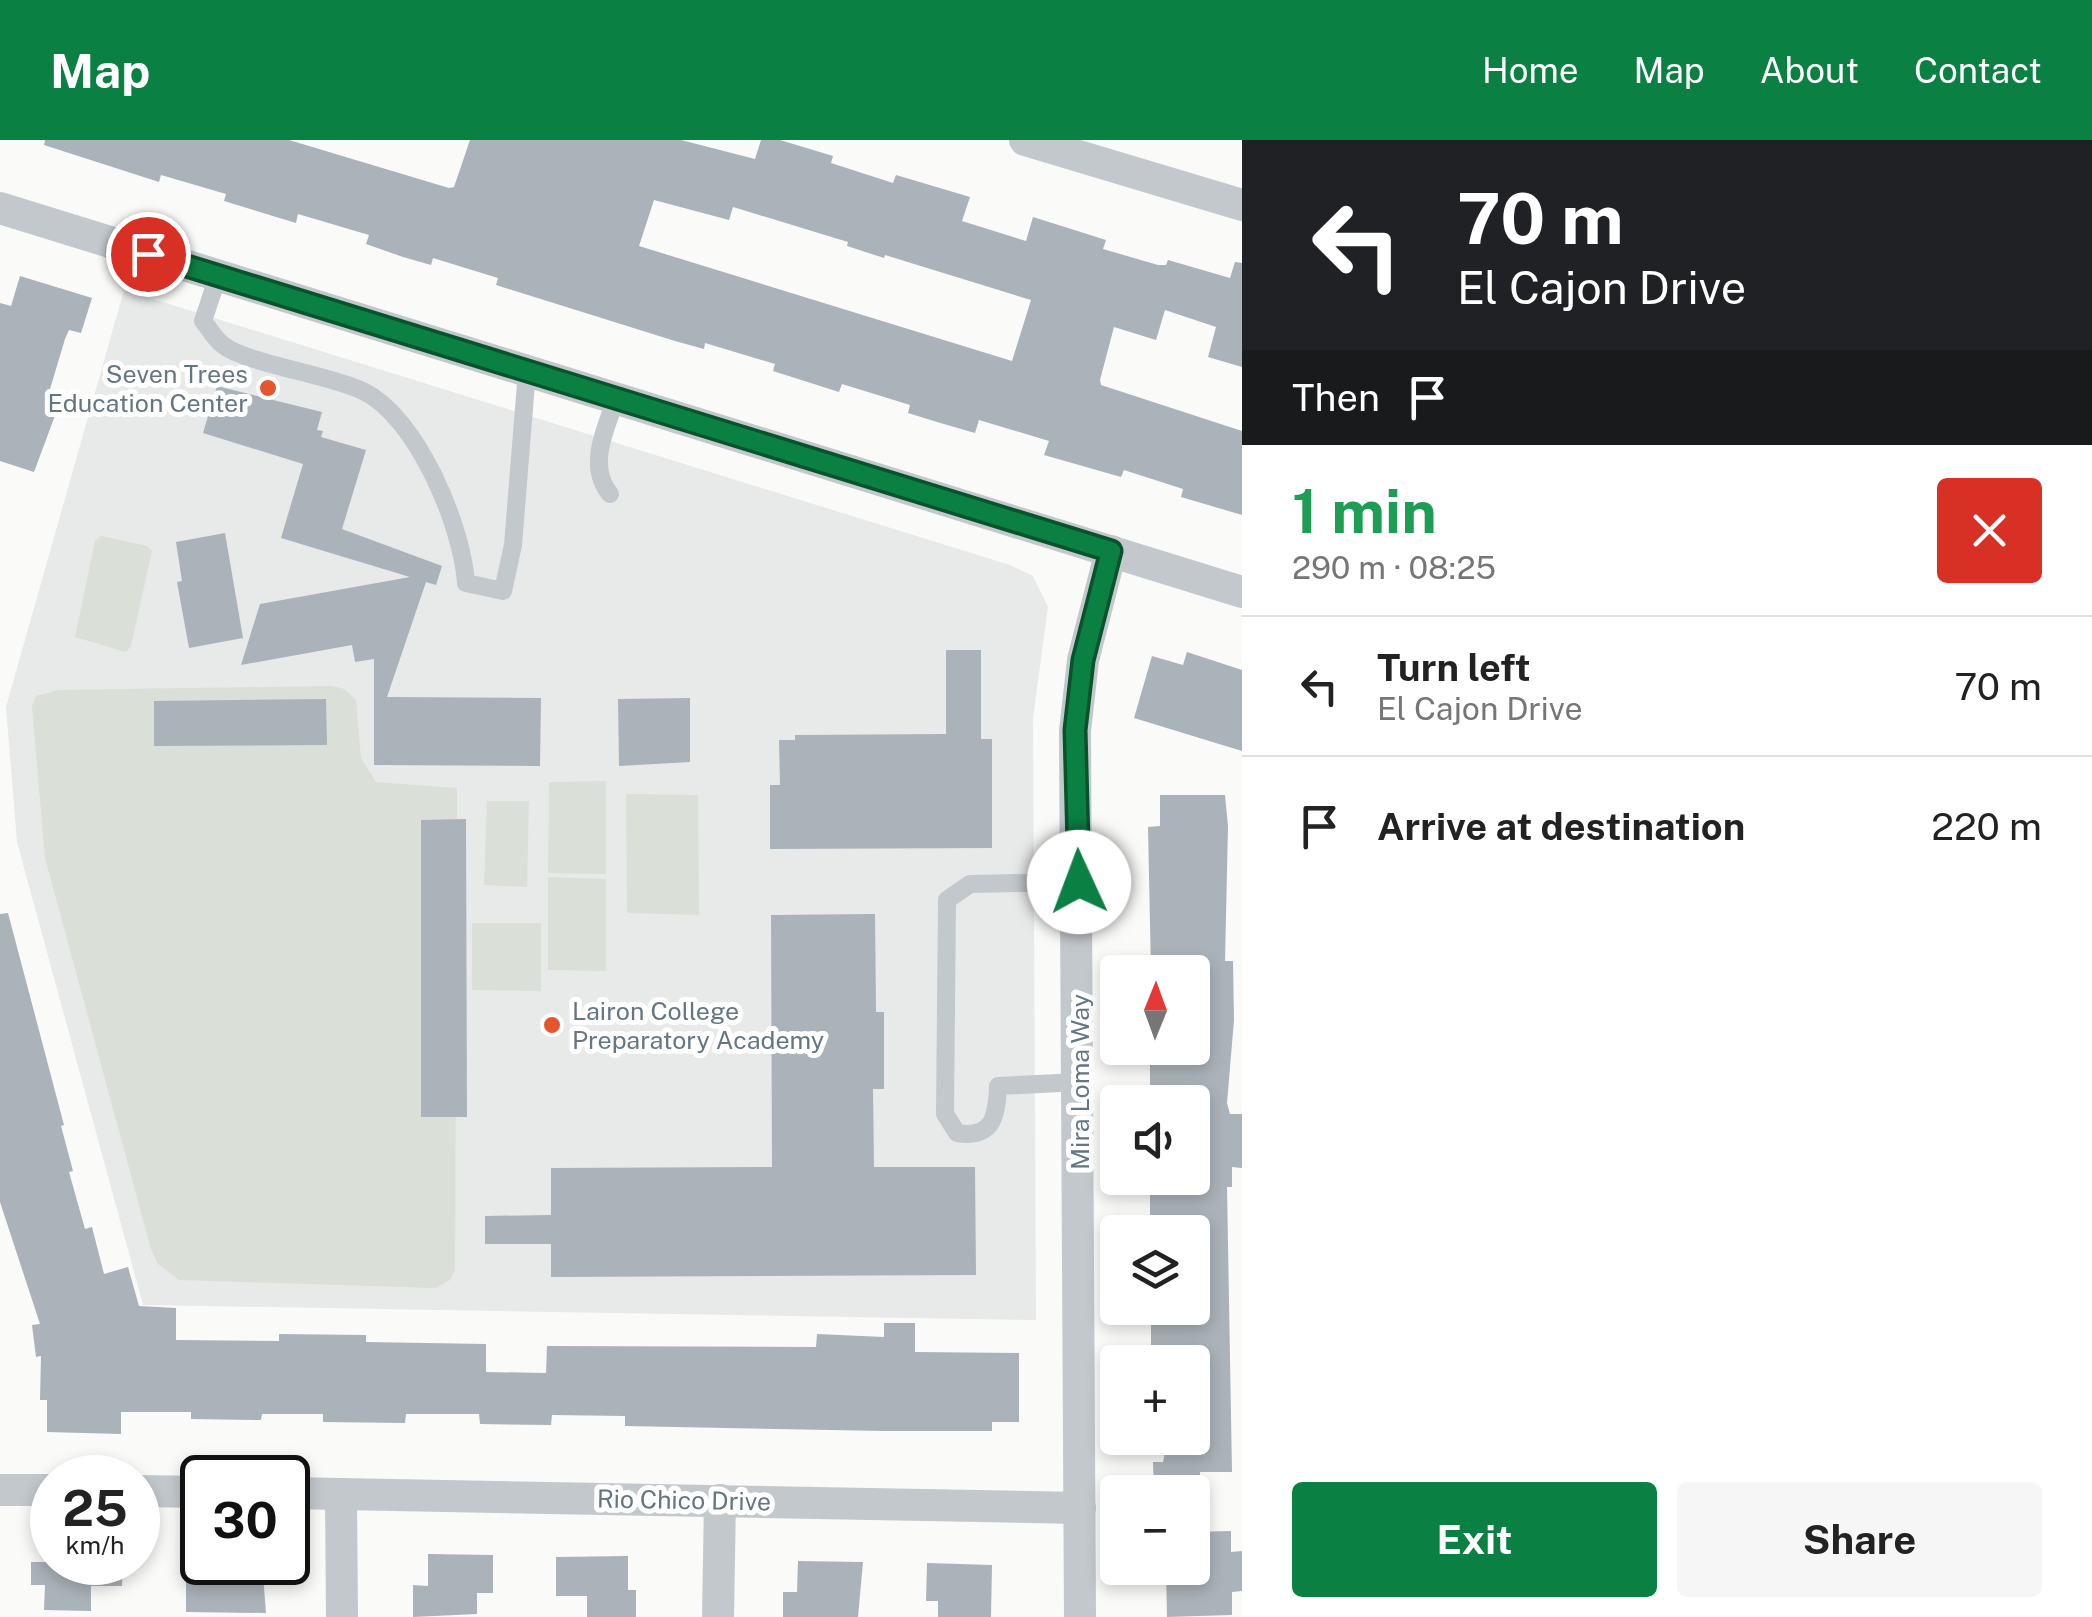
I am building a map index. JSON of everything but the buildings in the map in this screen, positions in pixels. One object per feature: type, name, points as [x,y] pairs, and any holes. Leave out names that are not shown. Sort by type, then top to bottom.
[{"type":"street","points":[[1025,140],[1242,205]]},
{"type":"street","points":[[0,208],[1242,592]]},
{"type":"street","name":"Mira Loma Way","points":[[1080,1617],[1079,882],[1075,730],[1083,660],[1111,551]]},
{"type":"street","points":[[0,1490],[30,1490]]},
{"type":"street","name":"Rio Chico Drive","points":[[310,1493],[1080,1508]]},
{"type":"street","points":[[341,1494],[342,1617]]},
{"type":"street","points":[[718,1617],[720,1500]]},
{"type":"lane","points":[[218,276],[203,321],[224,347],[362,390],[386,406],[443,490],[461,542],[466,582],[503,591],[513,544],[527,371]]},
{"type":"lane","points":[[610,494],[599,480],[599,456],[616,399]]},
{"type":"lane","points":[[1079,882],[970,884],[947,900],[945,1114],[958,1132],[970,1135],[986,1131],[995,1121],[998,1086],[1080,1082]]},
{"type":"shaded area","name":"Lairon College Preparatory Academy","points":[[124,290],[1010,565],[1033,576],[1048,607],[1033,718],[1036,1320],[143,1305],[17,842],[6,707]]},
{"type":"shaded area","points":[[101,536],[147,546],[152,551],[131,646],[126,652],[75,637],[95,541]]},
{"type":"shaded area","points":[[332,686],[344,689],[356,700],[361,758],[376,782],[457,788],[455,1270],[450,1280],[435,1288],[179,1280],[158,1264],[151,1249],[45,858],[32,706],[36,696],[58,690]]},
{"type":"shaded area","points":[[606,781],[606,874],[548,873],[549,782]]},
{"type":"shaded area","points":[[626,794],[698,795],[699,915],[627,913]]},
{"type":"shaded area","points":[[487,801],[529,801],[527,887],[484,885]]},
{"type":"shaded area","points":[[548,877],[606,879],[606,971],[548,970]]},
{"type":"shaded area","points":[[472,923],[541,923],[541,991],[472,990]]},
{"type":"place","name":"Seven Trees Education Center","points":[[268,388]]},
{"type":"place","name":"Lairon College Preparatory Academy","points":[[552,1025]]},
{"type":"route","points":[[148,254],[1111,551],[1083,660],[1075,730],[1079,882]]}]
